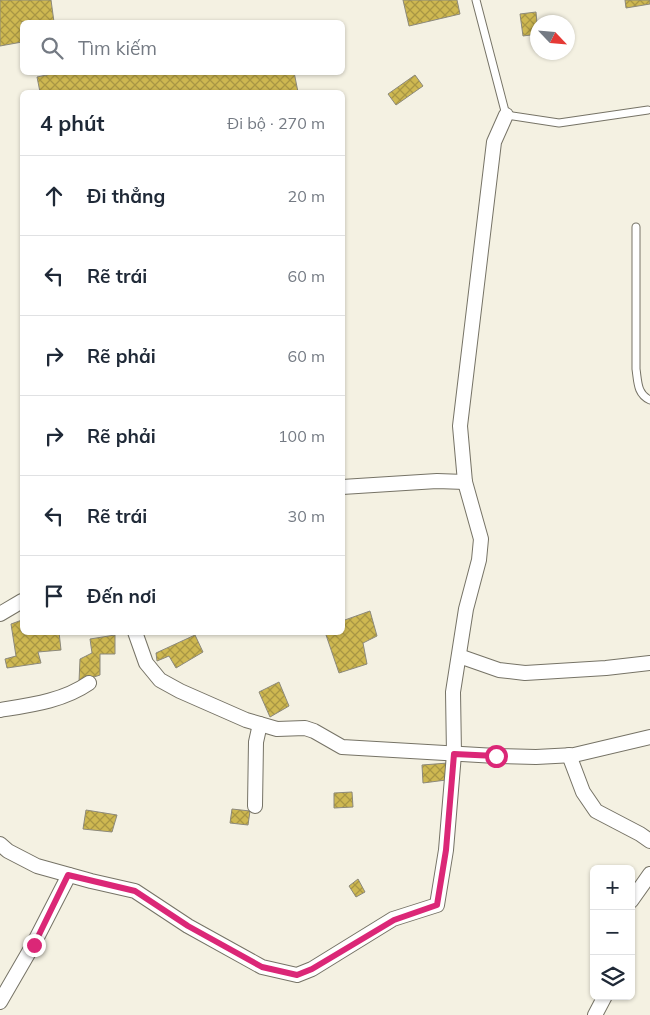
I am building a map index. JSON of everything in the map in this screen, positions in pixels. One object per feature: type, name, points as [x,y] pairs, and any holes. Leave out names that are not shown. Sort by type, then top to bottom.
[{"type":"street","points":[[0,844],[8,851],[37,866],[135,891],[188,926],[262,967],[297,975],[312,969],[394,920],[437,905],[446,850],[454,754],[453,692],[466,609],[479,560],[480,539],[465,482],[460,426],[494,142],[506,115]]},
{"type":"street","points":[[345,487],[437,481],[465,482]]},
{"type":"street","points":[[0,614],[20,602]]},
{"type":"street","points":[[136,635],[146,663],[160,680],[180,692],[246,720],[277,729],[304,728],[314,730],[342,746],[454,754],[536,757],[569,755],[650,737]]},
{"type":"street","points":[[458,656],[499,670],[525,673],[650,663]]},
{"type":"street","points":[[0,710],[33,705],[74,693],[89,684]]},
{"type":"street","points":[[255,806],[256,742],[260,724]]},
{"type":"street","points":[[569,755],[583,792],[596,811],[650,841]]},
{"type":"street","points":[[635,895],[650,874]]},
{"type":"street","points":[[0,1002],[34,945],[68,875]]},
{"type":"street","points":[[595,1015],[603,1000]]},
{"type":"lane","points":[[476,0],[506,115],[559,123],[648,110]]},
{"type":"lane","points":[[636,227],[636,369],[639,390],[643,397],[650,400]]},
{"type":"building","points":[[0,0],[51,0],[54,20],[20,20],[20,42],[0,46]]},
{"type":"building","points":[[403,0],[457,0],[460,14],[409,26]]},
{"type":"building","points":[[625,0],[650,0],[650,4],[626,8]]},
{"type":"building","points":[[536,12],[536,15],[530,15],[530,35],[523,36],[520,14]]},
{"type":"building","points":[[47,75],[295,75],[298,90],[40,90],[37,77]]},
{"type":"building","points":[[415,75],[423,86],[396,105],[388,94]]},
{"type":"building","points":[[370,611],[377,636],[363,643],[367,664],[339,673],[326,635],[345,635],[345,620]]},
{"type":"building","points":[[20,621],[20,635],[59,635],[61,650],[38,652],[41,663],[7,668],[5,659],[16,656],[11,624]]},
{"type":"building","points":[[115,635],[115,654],[100,654],[100,675],[79,682],[80,659],[92,653],[90,639]]},
{"type":"building","points":[[195,635],[203,652],[176,668],[169,656],[157,661],[156,653]]},
{"type":"building","points":[[279,682],[289,706],[270,717],[259,692]]},
{"type":"building","points":[[448,763],[446,780],[423,783],[422,765]]},
{"type":"building","points":[[352,792],[353,807],[334,808],[334,793]]},
{"type":"building","points":[[232,809],[250,811],[248,825],[230,823]]},
{"type":"building","points":[[86,810],[117,815],[112,832],[83,829]]},
{"type":"building","points":[[358,879],[365,892],[356,897],[349,886]]},
{"type":"route","points":[[34,945],[68,875],[135,891],[188,926],[262,967],[297,975],[312,969],[394,920],[437,905],[446,850],[454,754],[496,756]]}]
